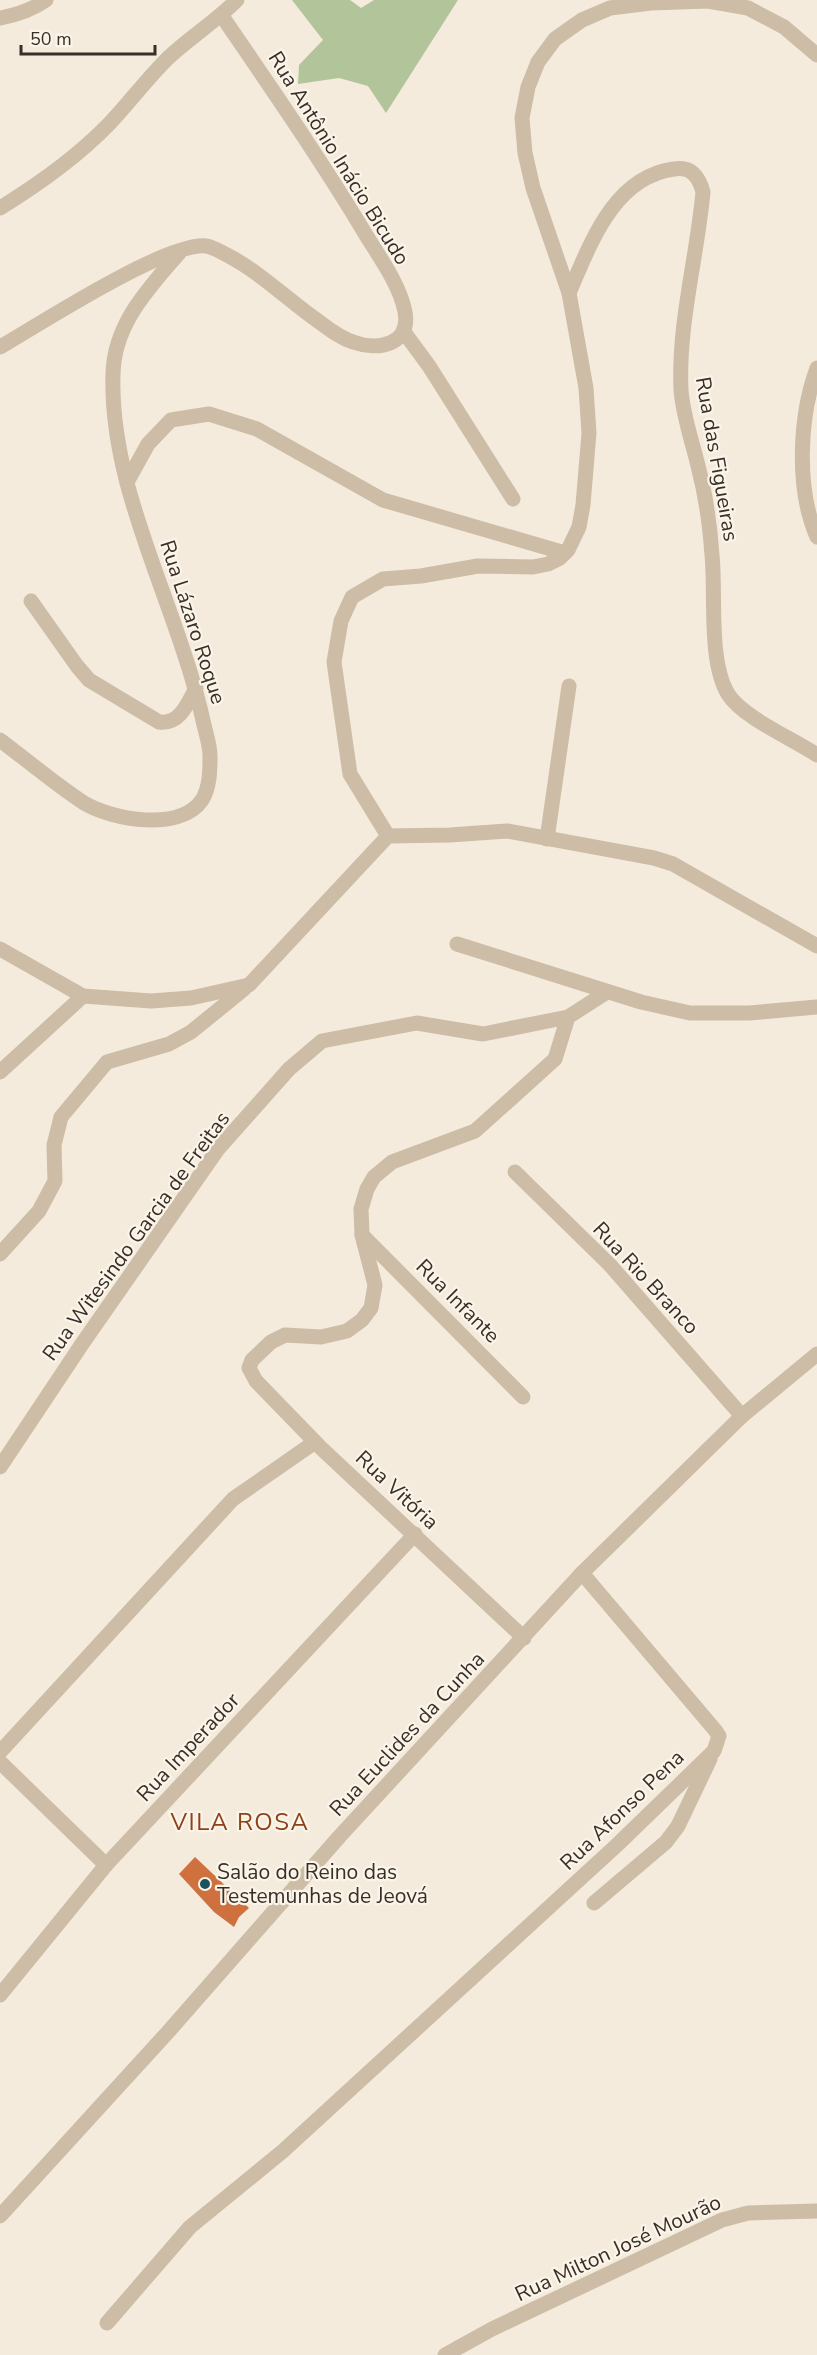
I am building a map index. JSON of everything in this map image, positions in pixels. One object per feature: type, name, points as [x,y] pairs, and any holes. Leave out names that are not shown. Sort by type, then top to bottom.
[{"type":"street","points":[[0,18],[18,15],[46,0]]},
{"type":"street","points":[[0,208],[39,185],[71,159],[109,124],[144,82],[177,50],[222,16],[237,0]]},
{"type":"street","points":[[388,836],[350,774],[334,662],[341,621],[352,597],[383,579],[420,576],[478,566],[532,567],[548,564],[565,553],[579,527],[589,433],[586,388],[569,293],[533,188],[525,153],[522,118],[528,87],[538,62],[555,39],[582,20],[610,8],[651,3],[708,1],[748,8],[784,27],[817,55]]},
{"type":"street","name":"Rua Antônio Inácio Bicudo","points":[[222,16],[348,204],[392,280],[405,311],[404,332]]},
{"type":"street","name":"Rua das Figueiras","points":[[569,293],[601,227],[621,196],[636,184],[669,169],[680,168],[694,174],[701,182],[703,192],[683,332],[681,392],[700,471],[710,534],[718,666],[728,695],[741,708],[817,755]]},
{"type":"street","points":[[0,347],[113,281],[183,249],[207,246],[244,264],[335,334],[353,342],[369,346],[388,346],[398,340],[404,332],[446,392],[513,499]]},
{"type":"street","name":"Rua Lázaro Roque","points":[[0,741],[85,803],[103,812],[132,819],[174,818],[190,812],[203,799],[209,781],[210,753],[196,688],[127,482],[114,415],[113,372],[117,342],[129,314],[183,249]]},
{"type":"street","points":[[817,368],[803,431],[802,476],[817,537]]},
{"type":"street","points":[[127,482],[148,444],[171,420],[209,414],[257,429],[384,500],[565,553]]},
{"type":"street","points":[[32,601],[89,680],[159,722],[168,723],[174,720],[186,706],[196,688]]},
{"type":"street","points":[[548,839],[569,686]]},
{"type":"street","points":[[0,1254],[39,1211],[55,1181],[54,1145],[61,1117],[107,1062],[169,1044],[191,1032],[249,985],[388,836],[450,836],[507,831],[654,858],[673,864],[815,940]]},
{"type":"street","points":[[457,944],[607,992],[690,1013],[749,1013],[817,1007]]},
{"type":"street","points":[[0,950],[83,996],[151,1001],[191,998],[249,985]]},
{"type":"street","points":[[362,1235],[361,1209],[367,1189],[374,1177],[392,1162],[475,1131],[555,1059],[568,1017],[607,992]]},
{"type":"street","points":[[0,1072],[83,996]]},
{"type":"street","name":"Rua Witesindo Garcia de Freitas","points":[[0,1467],[82,1344],[218,1149],[289,1069],[322,1041],[417,1023],[483,1034],[568,1017]]},
{"type":"street","name":"Rua Rio Branco","points":[[515,1172],[610,1265],[742,1416]]},
{"type":"street","name":"Rua Vitória","points":[[362,1235],[375,1285],[371,1308],[362,1320],[347,1331],[321,1337],[285,1335],[261,1350],[249,1368],[256,1381],[315,1442],[524,1638]]},
{"type":"street","name":"Rua Infante","points":[[362,1235],[524,1397]]},
{"type":"street","name":"Rua Euclides da Cunha","points":[[0,2216],[168,2032],[339,1837],[582,1573],[742,1416],[817,1354]]},
{"type":"street","points":[[0,1752],[233,1499],[315,1442]]},
{"type":"street","name":"Rua Imperador","points":[[0,1995],[106,1865],[415,1534]]},
{"type":"street","name":"Rua Afonso Pena","points":[[107,2323],[190,2227],[283,2151],[617,1845],[714,1751],[718,1736],[715,1730],[582,1573]]},
{"type":"street","points":[[594,1903],[666,1842],[678,1826],[714,1751]]},
{"type":"street","points":[[0,1762],[106,1865]]},
{"type":"street","name":"Rua Milton José Mourão","points":[[445,2355],[492,2329],[722,2220],[748,2213],[817,2211]]},
{"type":"green space","points":[[292,0],[350,0],[361,8],[374,0],[458,0],[386,113],[368,86],[339,78],[298,84],[299,65],[323,40]]},
{"type":"building","name":"Salão do Reino das Testemunhas de Jeová","points":[[195,1857],[249,1908],[239,1917],[234,1927],[214,1912],[179,1874]]},
{"type":"place","name":"Salão do Reino das Testemunhas de Jeová","points":[[205,1884]]},
{"type":"district","name":"VILA ROSA","points":[[240,1822]]}]
